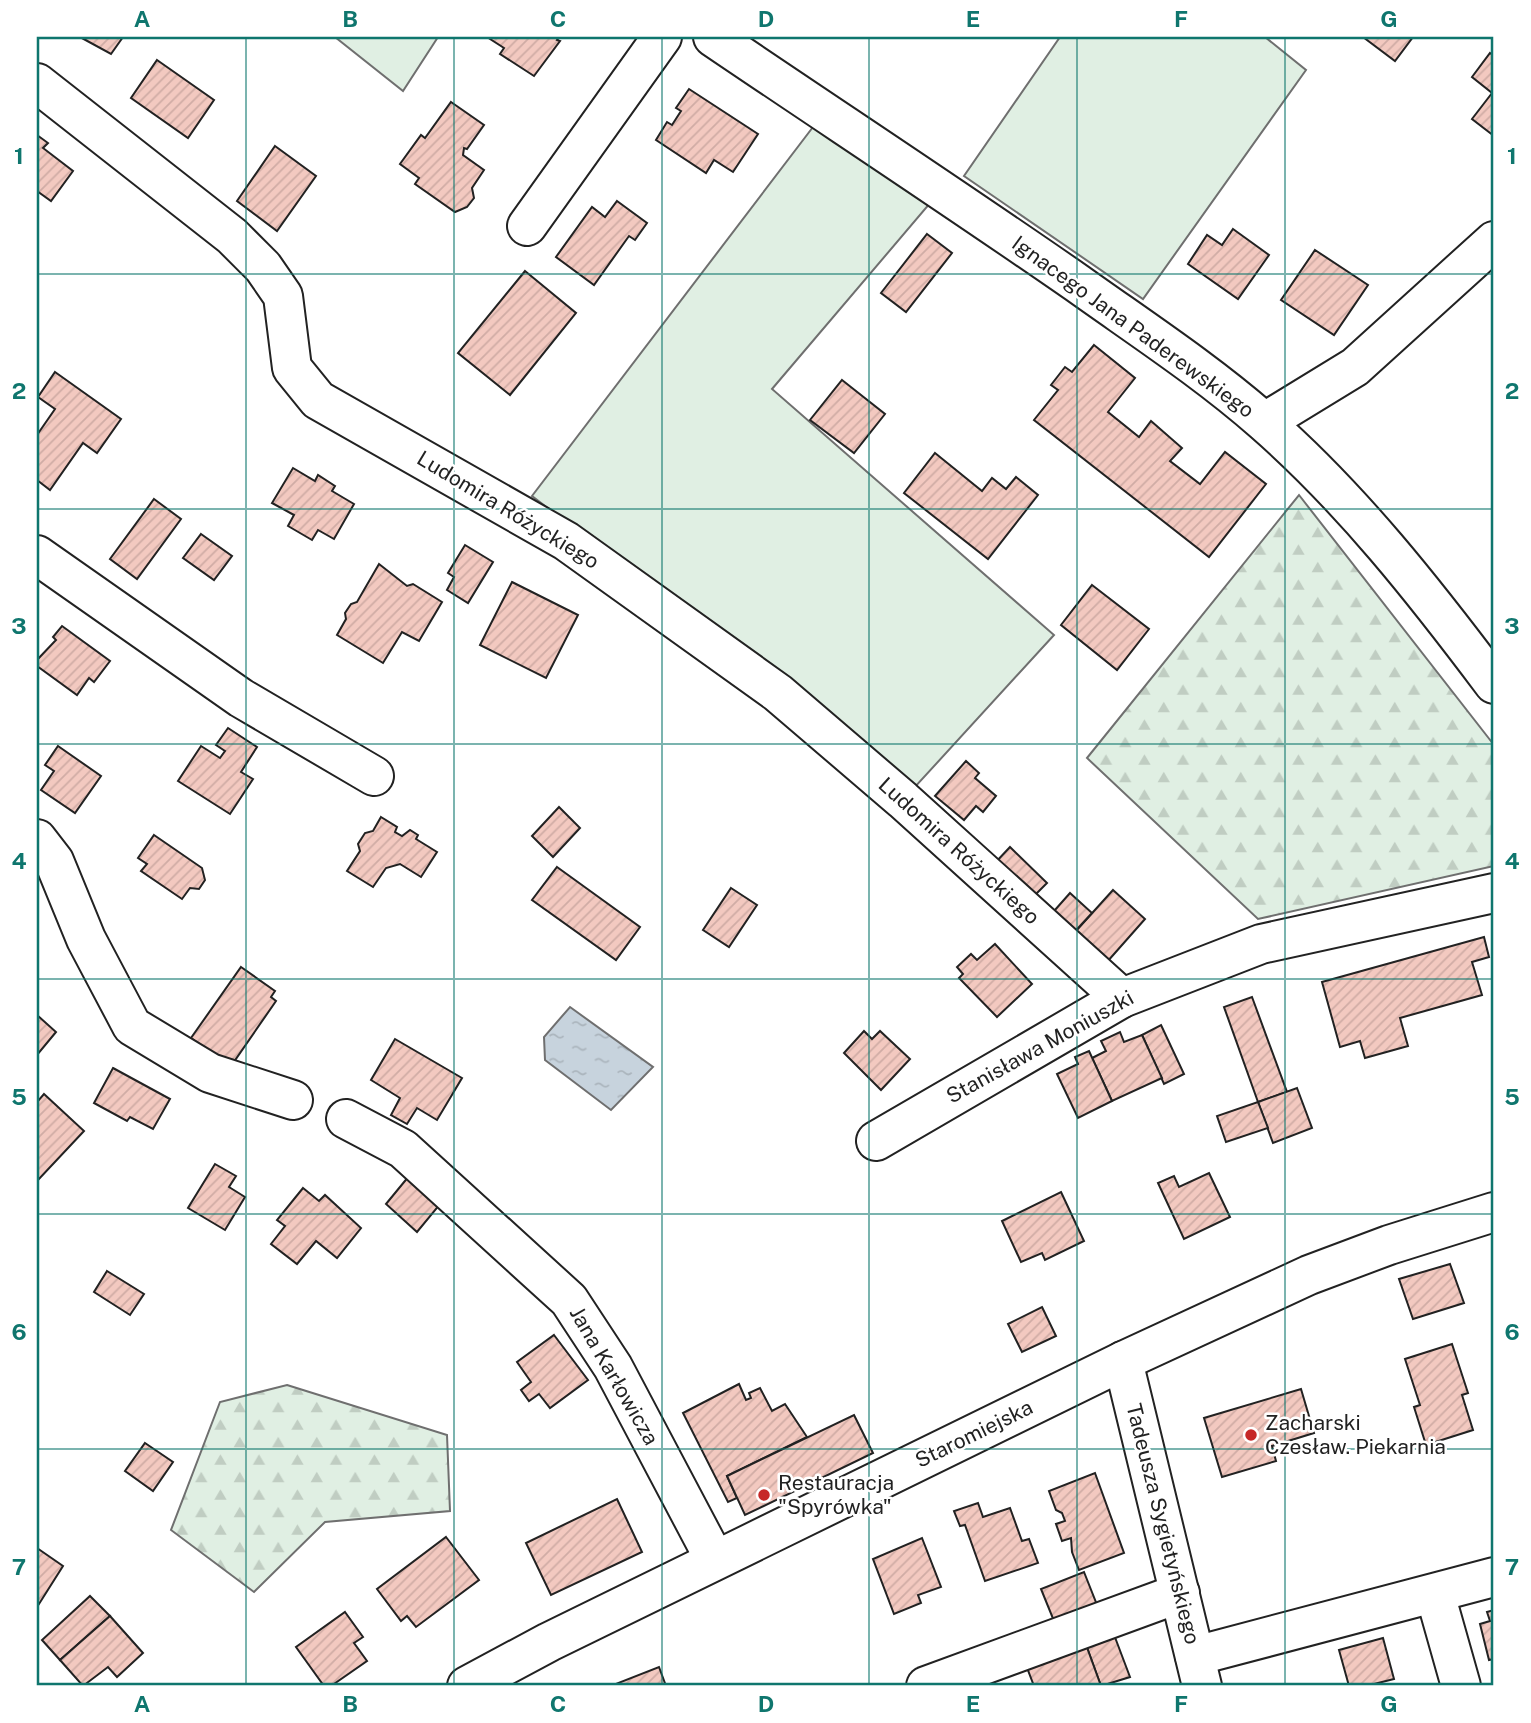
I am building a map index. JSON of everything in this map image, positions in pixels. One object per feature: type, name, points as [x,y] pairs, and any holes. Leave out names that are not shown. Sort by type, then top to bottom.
[{"type":"street","points":[[527,226],[662,37]]},
{"type":"street","name":"Ignacego Jana Paderewskiego","points":[[725,40],[1180,356],[1265,422],[1355,513],[1445,619],[1494,684]]},
{"type":"street","name":"Ludomira Różyckiego","points":[[37,83],[232,236],[263,267],[283,296],[292,368],[318,400],[566,541],[778,693],[903,800],[1122,998]]},
{"type":"street","points":[[1265,422],[1356,367],[1494,241]]},
{"type":"street","points":[[37,555],[241,698],[374,776]]},
{"type":"street","points":[[37,839],[54,861],[86,939],[132,1026],[210,1073],[293,1100]]},
{"type":"street","name":"Stanisława Moniuszki","points":[[876,1141],[1122,998],[1261,944],[1494,893]]},
{"type":"street","name":"Jana Karłowicza","points":[[346,1119],[403,1149],[569,1300],[612,1367],[715,1560]]},
{"type":"street","name":"Staromiejska","points":[[467,1686],[715,1560],[1123,1361],[1309,1275],[1389,1245],[1494,1212]]},
{"type":"street","name":"Tadeusza Sygietyńskiego","points":[[1123,1361],[1198,1671]]},
{"type":"street","points":[[1198,1671],[1494,1577]]},
{"type":"street","points":[[926,1686],[1180,1592]]},
{"type":"street","points":[[1435,1594],[1461,1686]]},
{"type":"green space","points":[[335,37],[438,37],[403,91]]},
{"type":"green space","points":[[1060,37],[1265,37],[1306,70],[1143,299],[964,176]]},
{"type":"green space","points":[[813,127],[931,202],[772,389],[1054,635],[914,788],[532,496]]},
{"type":"green space","points":[[1299,495],[1494,745],[1494,866],[1258,919],[1087,758]]},
{"type":"green space","points":[[287,1385],[447,1435],[450,1511],[325,1522],[254,1592],[171,1530],[220,1402]]},
{"type":"water","points":[[570,1007],[653,1067],[611,1110],[545,1060],[544,1037]]},
{"type":"building","points":[[80,37],[123,37],[111,54]]},
{"type":"building","points":[[487,37],[559,37],[557,40],[560,41],[534,76],[500,54],[504,48]]},
{"type":"building","points":[[1363,37],[1413,37],[1395,61]]},
{"type":"building","points":[[1490,53],[1494,56],[1494,136],[1472,119],[1492,93],[1472,77]]},
{"type":"building","points":[[157,60],[214,100],[188,138],[131,98]]},
{"type":"building","points":[[689,89],[758,134],[733,172],[714,160],[706,173],[656,140],[667,122],[672,125],[681,111],[676,108]]},
{"type":"building","points":[[451,102],[484,125],[467,149],[464,148],[463,155],[484,170],[472,188],[474,198],[467,207],[455,212],[415,184],[419,178],[400,164],[421,135],[425,138]]},
{"type":"building","points":[[37,135],[48,143],[43,148],[73,171],[51,201],[37,191]]},
{"type":"building","points":[[275,146],[316,176],[277,231],[237,201]]},
{"type":"building","points":[[617,201],[647,223],[635,240],[629,236],[594,285],[556,257],[592,207],[605,217]]},
{"type":"building","points":[[1233,229],[1269,255],[1238,299],[1188,264],[1207,235],[1222,245]]},
{"type":"building","points":[[927,234],[952,253],[906,312],[881,293]]},
{"type":"building","points":[[1315,250],[1368,285],[1334,335],[1281,300]]},
{"type":"building","points":[[525,271],[576,313],[510,395],[458,353]]},
{"type":"building","points":[[1094,345],[1135,378],[1108,412],[1139,437],[1151,421],[1182,448],[1170,461],[1200,484],[1225,452],[1266,484],[1209,557],[1034,420],[1058,390],[1051,385],[1065,367],[1072,372]]},
{"type":"building","points":[[55,372],[121,419],[97,453],[83,443],[50,490],[37,480],[37,435],[55,409],[38,397]]},
{"type":"building","points":[[842,380],[885,414],[854,453],[810,420]]},
{"type":"building","points":[[935,453],[982,491],[992,478],[1006,489],[1016,477],[1038,495],[988,559],[904,493]]},
{"type":"building","points":[[293,468],[315,481],[318,475],[335,486],[332,491],[354,504],[334,539],[318,530],[312,540],[288,526],[294,515],[272,503]]},
{"type":"building","points":[[154,499],[181,519],[137,579],[110,559]]},
{"type":"building","points":[[201,534],[232,556],[214,580],[183,558]]},
{"type":"building","points":[[465,545],[493,562],[468,603],[447,590],[454,577],[448,573]]},
{"type":"building","points":[[379,564],[407,586],[413,584],[442,602],[419,641],[402,632],[383,663],[337,635],[346,619],[345,613],[351,604],[357,602]]},
{"type":"building","points":[[512,582],[578,615],[546,678],[480,645]]},
{"type":"building","points":[[1092,585],[1149,629],[1117,670],[1061,625]]},
{"type":"building","points":[[62,626],[110,661],[94,682],[89,678],[77,695],[37,666],[37,660],[56,640],[53,637]]},
{"type":"building","points":[[228,728],[257,747],[241,772],[253,779],[230,814],[178,781],[201,746],[220,758],[225,751],[216,745]]},
{"type":"building","points":[[58,746],[101,776],[75,813],[41,790],[54,771],[45,765]]},
{"type":"building","points":[[966,761],[979,773],[975,778],[996,796],[983,812],[976,806],[964,820],[935,796]]},
{"type":"building","points":[[559,807],[580,828],[553,857],[532,836]]},
{"type":"building","points":[[381,817],[397,827],[395,832],[402,836],[410,830],[418,835],[416,839],[437,852],[421,877],[400,864],[386,868],[373,887],[347,871],[360,851],[358,844],[365,833],[373,831]]},
{"type":"building","points":[[154,835],[202,868],[205,880],[199,889],[190,888],[182,899],[141,871],[147,864],[138,858]]},
{"type":"building","points":[[1010,847],[1047,883],[1030,900],[994,864]]},
{"type":"building","points":[[557,867],[640,927],[616,960],[532,900]]},
{"type":"building","points":[[731,888],[757,905],[729,947],[703,930]]},
{"type":"building","points":[[1113,890],[1145,919],[1107,962],[1075,932]]},
{"type":"building","points":[[1070,893],[1092,913],[1069,938],[1047,919]]},
{"type":"building","points":[[1484,937],[1489,957],[1472,962],[1482,995],[1400,1018],[1408,1046],[1365,1058],[1360,1041],[1340,1047],[1322,982]]},
{"type":"building","points":[[995,944],[1032,984],[997,1017],[959,978],[963,974],[957,967],[971,954],[977,960]]},
{"type":"building","points":[[241,967],[275,991],[271,997],[276,1001],[231,1066],[191,1038]]},
{"type":"building","points":[[1252,997],[1287,1092],[1258,1102],[1224,1007]]},
{"type":"building","points":[[37,1015],[56,1032],[37,1055]]},
{"type":"building","points":[[1161,1025],[1184,1074],[1164,1084],[1142,1035]]},
{"type":"building","points":[[864,1031],[872,1039],[880,1031],[910,1059],[881,1090],[844,1053]]},
{"type":"building","points":[[1120,1032],[1124,1042],[1142,1035],[1162,1078],[1112,1101],[1092,1058],[1106,1051],[1101,1041]]},
{"type":"building","points":[[395,1039],[462,1078],[437,1120],[417,1108],[407,1124],[391,1115],[400,1098],[371,1080]]},
{"type":"building","points":[[1089,1051],[1112,1101],[1078,1118],[1057,1074],[1078,1064],[1075,1057]]},
{"type":"building","points":[[113,1068],[170,1099],[153,1129],[130,1117],[127,1121],[94,1103]]},
{"type":"building","points":[[1297,1088],[1312,1128],[1273,1143],[1258,1102]]},
{"type":"building","points":[[44,1094],[84,1131],[38,1180],[37,1102]]},
{"type":"building","points":[[1258,1102],[1268,1128],[1226,1142],[1217,1116]]},
{"type":"building","points":[[215,1164],[236,1176],[229,1187],[245,1197],[225,1230],[188,1208]]},
{"type":"building","points":[[1209,1173],[1230,1217],[1184,1239],[1158,1183],[1174,1176],[1179,1187]]},
{"type":"building","points":[[409,1176],[441,1203],[417,1232],[386,1204]]},
{"type":"building","points":[[303,1188],[319,1201],[325,1195],[361,1228],[337,1258],[316,1241],[297,1264],[271,1244],[285,1226],[277,1220]]},
{"type":"building","points":[[1061,1192],[1084,1241],[1045,1260],[1042,1253],[1021,1262],[1002,1221]]},
{"type":"building","points":[[1450,1264],[1464,1303],[1413,1319],[1399,1279]]},
{"type":"building","points":[[107,1271],[144,1294],[130,1315],[94,1292]]},
{"type":"building","points":[[1042,1307],[1056,1336],[1022,1352],[1008,1324]]},
{"type":"building","points":[[554,1335],[588,1380],[550,1408],[539,1394],[529,1401],[521,1390],[531,1382],[517,1362]]},
{"type":"building","points":[[1452,1344],[1468,1393],[1462,1395],[1473,1430],[1426,1445],[1414,1407],[1420,1405],[1405,1359]]},
{"type":"building","points":[[739,1384],[746,1400],[751,1398],[749,1393],[760,1388],[772,1411],[785,1404],[807,1437],[727,1476],[737,1498],[728,1502],[683,1413]]},
{"type":"building","points":[[1301,1389],[1314,1433],[1272,1446],[1276,1461],[1222,1477],[1204,1418]]},
{"type":"building","points":[[854,1415],[873,1453],[745,1515],[727,1476]]},
{"type":"building","points":[[145,1443],[173,1462],[153,1491],[125,1471]]},
{"type":"building","points":[[1095,1473],[1124,1553],[1079,1570],[1072,1552],[1071,1538],[1062,1541],[1056,1524],[1065,1521],[1062,1513],[1056,1510],[1049,1491]]},
{"type":"building","points":[[617,1499],[642,1552],[551,1595],[526,1543]]},
{"type":"building","points":[[978,1503],[983,1517],[1010,1508],[1022,1541],[1029,1539],[1038,1563],[985,1581],[965,1525],[960,1526],[954,1511]]},
{"type":"building","points":[[446,1537],[479,1580],[416,1627],[407,1616],[401,1621],[377,1589]]},
{"type":"building","points":[[922,1538],[941,1587],[918,1595],[921,1603],[894,1614],[873,1559]]},
{"type":"building","points":[[37,1548],[63,1566],[39,1604],[37,1602]]},
{"type":"building","points":[[1084,1572],[1099,1610],[1056,1626],[1041,1589]]},
{"type":"building","points":[[90,1596],[110,1616],[60,1660],[42,1640]]},
{"type":"building","points":[[1494,1610],[1494,1659],[1489,1660],[1480,1624],[1490,1621],[1487,1612]]},
{"type":"building","points":[[345,1612],[363,1637],[354,1643],[367,1661],[331,1686],[324,1686],[296,1647]]},
{"type":"building","points":[[110,1616],[143,1653],[117,1677],[108,1667],[83,1686],[60,1660]]},
{"type":"building","points":[[1113,1632],[1130,1677],[1101,1686],[1085,1642]]},
{"type":"building","points":[[1383,1638],[1394,1679],[1366,1686],[1349,1686],[1339,1650]]},
{"type":"building","points":[[1085,1642],[1101,1686],[1034,1686],[1026,1665]]},
{"type":"building","points":[[659,1667],[666,1686],[613,1685]]},
{"type":"place","name":"Zacharski Czesław. Piekarnia","points":[[1251,1435]]},
{"type":"place","name":"Restauracja \"Spyrówka\"","points":[[764,1495]]}]
